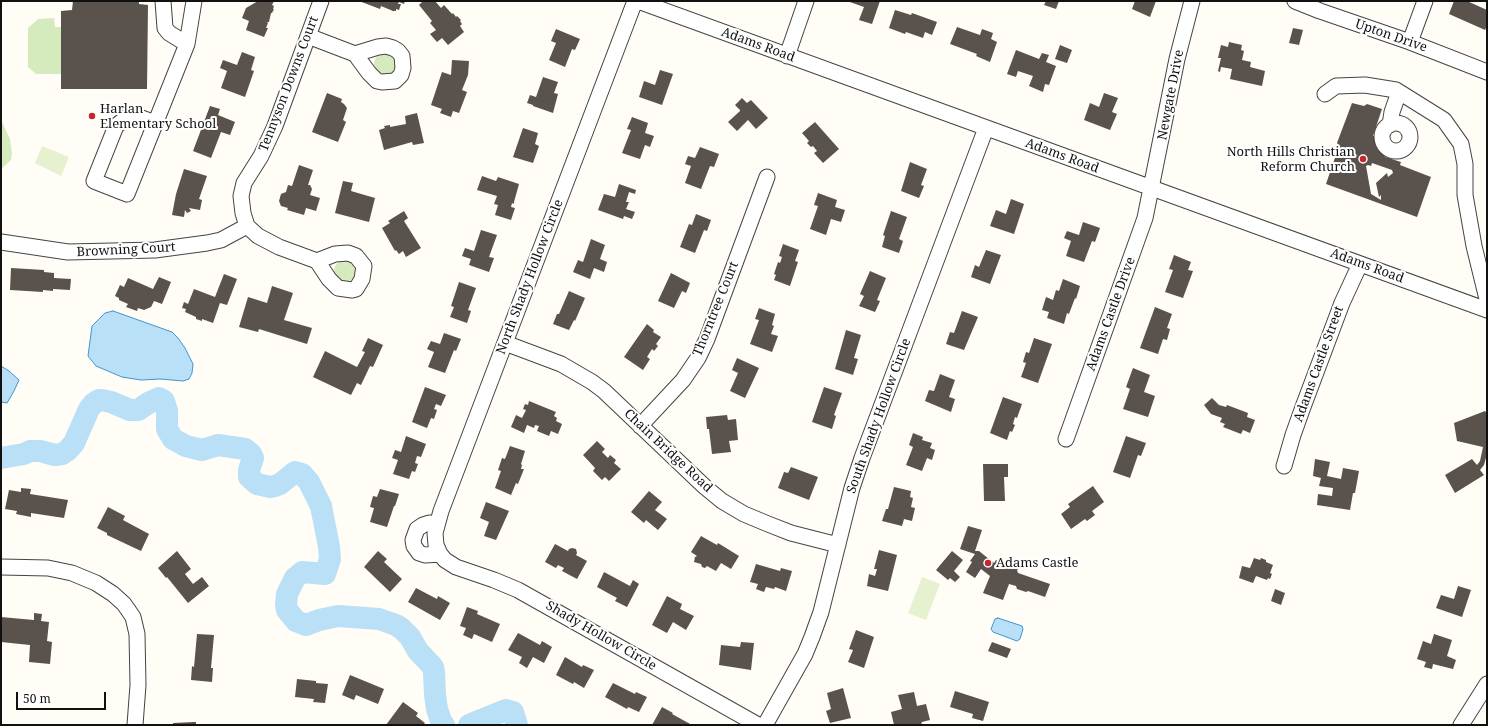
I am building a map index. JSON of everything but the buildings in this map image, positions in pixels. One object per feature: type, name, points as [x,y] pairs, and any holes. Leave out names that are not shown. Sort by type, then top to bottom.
[{"type":"street","points":[[163,1],[165,28],[169,33],[187,44]]},
{"type":"street","points":[[155,124],[131,114],[116,126],[94,181],[127,194],[155,124],[187,44],[194,1]]},
{"type":"street","name":"Tennyson Downs Court","points":[[247,226],[242,203],[244,183],[261,156],[275,126],[321,1]]},
{"type":"street","name":"North Shady Hollow Circle","points":[[440,554],[436,545],[435,533],[437,524],[635,1]]},
{"type":"street","name":"Adams Road","points":[[638,1],[1487,310]]},
{"type":"street","points":[[787,56],[806,1]]},
{"type":"street","name":"Newgate Drive","points":[[1152,189],[1177,59],[1192,1]]},
{"type":"street","name":"Upton Drive","points":[[1295,1],[1410,42],[1487,72]]},
{"type":"street","points":[[1410,42],[1425,1]]},
{"type":"street","points":[[308,36],[354,54]]},
{"type":"street","points":[[1325,94],[1336,86],[1365,85],[1396,90],[1444,120],[1461,144],[1465,164],[1465,195],[1474,246],[1487,299]]},
{"type":"street","points":[[1390,124],[1392,112],[1399,92]]},
{"type":"street","name":"South Shady Hollow Circle","points":[[765,725],[805,654],[812,637],[821,612],[852,488],[862,458],[986,128]]},
{"type":"street","name":"Thorntree Court","points":[[640,426],[683,380],[698,358],[767,177]]},
{"type":"street","name":"Adams Castle Drive","points":[[1066,439],[1143,226],[1152,189]]},
{"type":"street","points":[[247,226],[258,236],[268,242],[317,260]]},
{"type":"street","name":"Browning Court","points":[[1,242],[68,252],[155,250],[221,240],[247,226]]},
{"type":"street","name":"Adams Castle Street","points":[[1284,466],[1303,407],[1342,304],[1360,264]]},
{"type":"street","name":"Chain Bridge Road","points":[[505,343],[561,364],[579,373],[604,391],[705,487],[722,501],[744,514],[768,524],[838,545]]},
{"type":"street","points":[[437,524],[429,523],[422,525],[417,529],[413,540],[414,546],[419,553],[425,555],[440,554]]},
{"type":"street","name":"Shady Hollow Circle","points":[[440,554],[445,560],[456,567],[494,580],[542,602],[758,725]]},
{"type":"street","points":[[1,567],[48,568],[72,573],[96,583],[113,594],[124,604],[133,617],[137,634],[138,685],[135,725]]},
{"type":"street","points":[[1461,725],[1487,684]]},
{"type":"green space","points":[[54,18],[55,27],[61,27],[61,74],[36,74],[28,67],[28,28],[38,19]]},
{"type":"green space","points":[[385,53],[393,56],[396,64],[393,72],[385,75],[377,72],[374,64],[377,56]]},
{"type":"green space","points":[[1,120],[10,139],[12,153],[11,160],[1,169]]},
{"type":"green space","points":[[42,146],[69,157],[61,176],[35,163]]},
{"type":"green space","points":[[345,260],[353,263],[356,271],[353,279],[345,282],[337,279],[334,271],[337,263]]},
{"type":"green space","points":[[922,577],[940,584],[926,620],[908,613]]},
{"type":"water","points":[[113,311],[172,332],[185,348],[193,364],[192,373],[189,379],[183,381],[160,379],[141,380],[122,377],[96,366],[88,356],[92,326],[105,313]]},
{"type":"water","points":[[1,366],[19,380],[7,403],[1,402]]},
{"type":"water","points":[[998,618],[1022,626],[1023,629],[1020,639],[1017,641],[993,632],[991,629],[995,619]]},
{"type":"waterway","points":[[1,458],[24,454],[30,451],[40,451],[55,455],[62,454],[74,443],[89,409],[99,400],[111,402],[130,410],[138,410],[159,398],[164,401],[167,411],[167,429],[173,439],[186,446],[202,450],[218,445],[245,449],[253,458],[249,470],[249,477],[257,484],[270,487],[275,486],[280,484],[295,472],[302,474],[309,482],[321,506],[330,559],[325,574],[302,572],[295,578],[287,594],[287,610],[296,621],[306,625],[319,620],[338,616],[379,619],[396,625],[402,629],[410,637],[418,651],[433,667],[437,709],[444,725]]},
{"type":"waterway","points":[[469,725],[506,710],[513,712],[517,725]]},
{"type":"place","name":"Harlan Elementary School","points":[[92,116]]},
{"type":"place","name":"North Hills Christian Reform Church","points":[[1363,159]]},
{"type":"place","name":"Adams Castle","points":[[988,563]]}]
